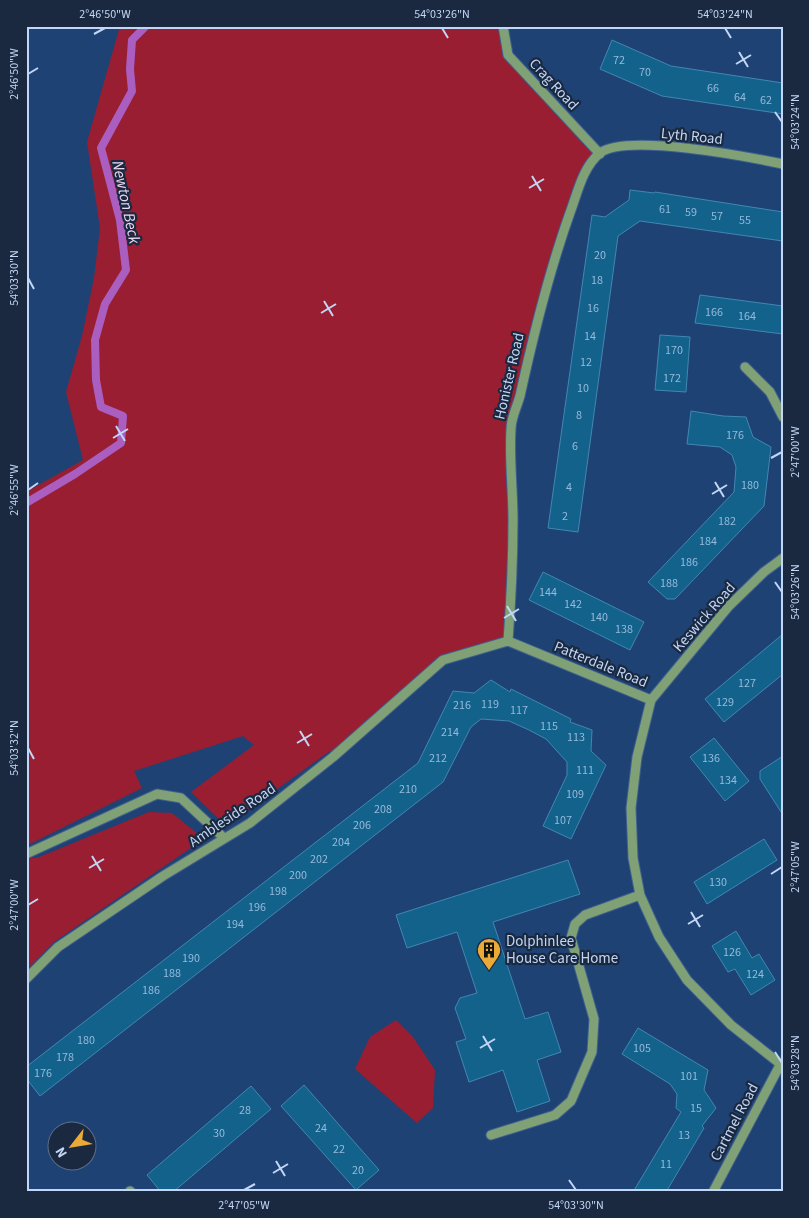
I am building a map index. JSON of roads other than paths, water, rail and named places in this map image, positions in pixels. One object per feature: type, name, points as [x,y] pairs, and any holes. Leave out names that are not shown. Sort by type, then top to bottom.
[{"type":"street","name":"Crag Road","points":[[503,26],[508,55],[600,154]]},
{"type":"street","name":"Lyth Road","points":[[600,154],[611,148],[628,145],[707,150],[783,164]]},
{"type":"street","name":"Honister Road","points":[[508,641],[513,520],[510,426],[518,404],[536,319],[560,240],[584,174],[600,154]]},
{"type":"street","points":[[745,367],[770,392],[783,417]]},
{"type":"street","name":"Keswick Road","points":[[651,700],[729,606],[764,572],[783,558]]},
{"type":"street","name":"Ambleside Road","points":[[26,979],[58,948],[163,876],[250,823],[333,757],[443,660],[508,641]]},
{"type":"street","name":"Patterdale Road","points":[[508,641],[651,700],[637,757],[631,808],[633,858],[640,895],[659,938],[687,980],[731,1025],[781,1065]]},
{"type":"street","points":[[26,854],[157,794],[180,798],[224,838]]},
{"type":"street","points":[[491,1135],[555,1115],[570,1101],[592,1052],[594,1019],[571,938],[575,924],[585,915],[640,895]]},
{"type":"street","name":"Cartmel Road","points":[[712,1192],[781,1065]]},
{"type":"waterway","name":"Newton Beck","points":[[26,503],[75,474],[121,443],[123,416],[101,407],[96,380],[95,340],[105,304],[126,270],[120,220],[101,148],[132,91],[130,69],[132,40],[146,26]]},
{"type":"place","name":"Dolphinlee House Care Home","points":[[489,971]]}]
